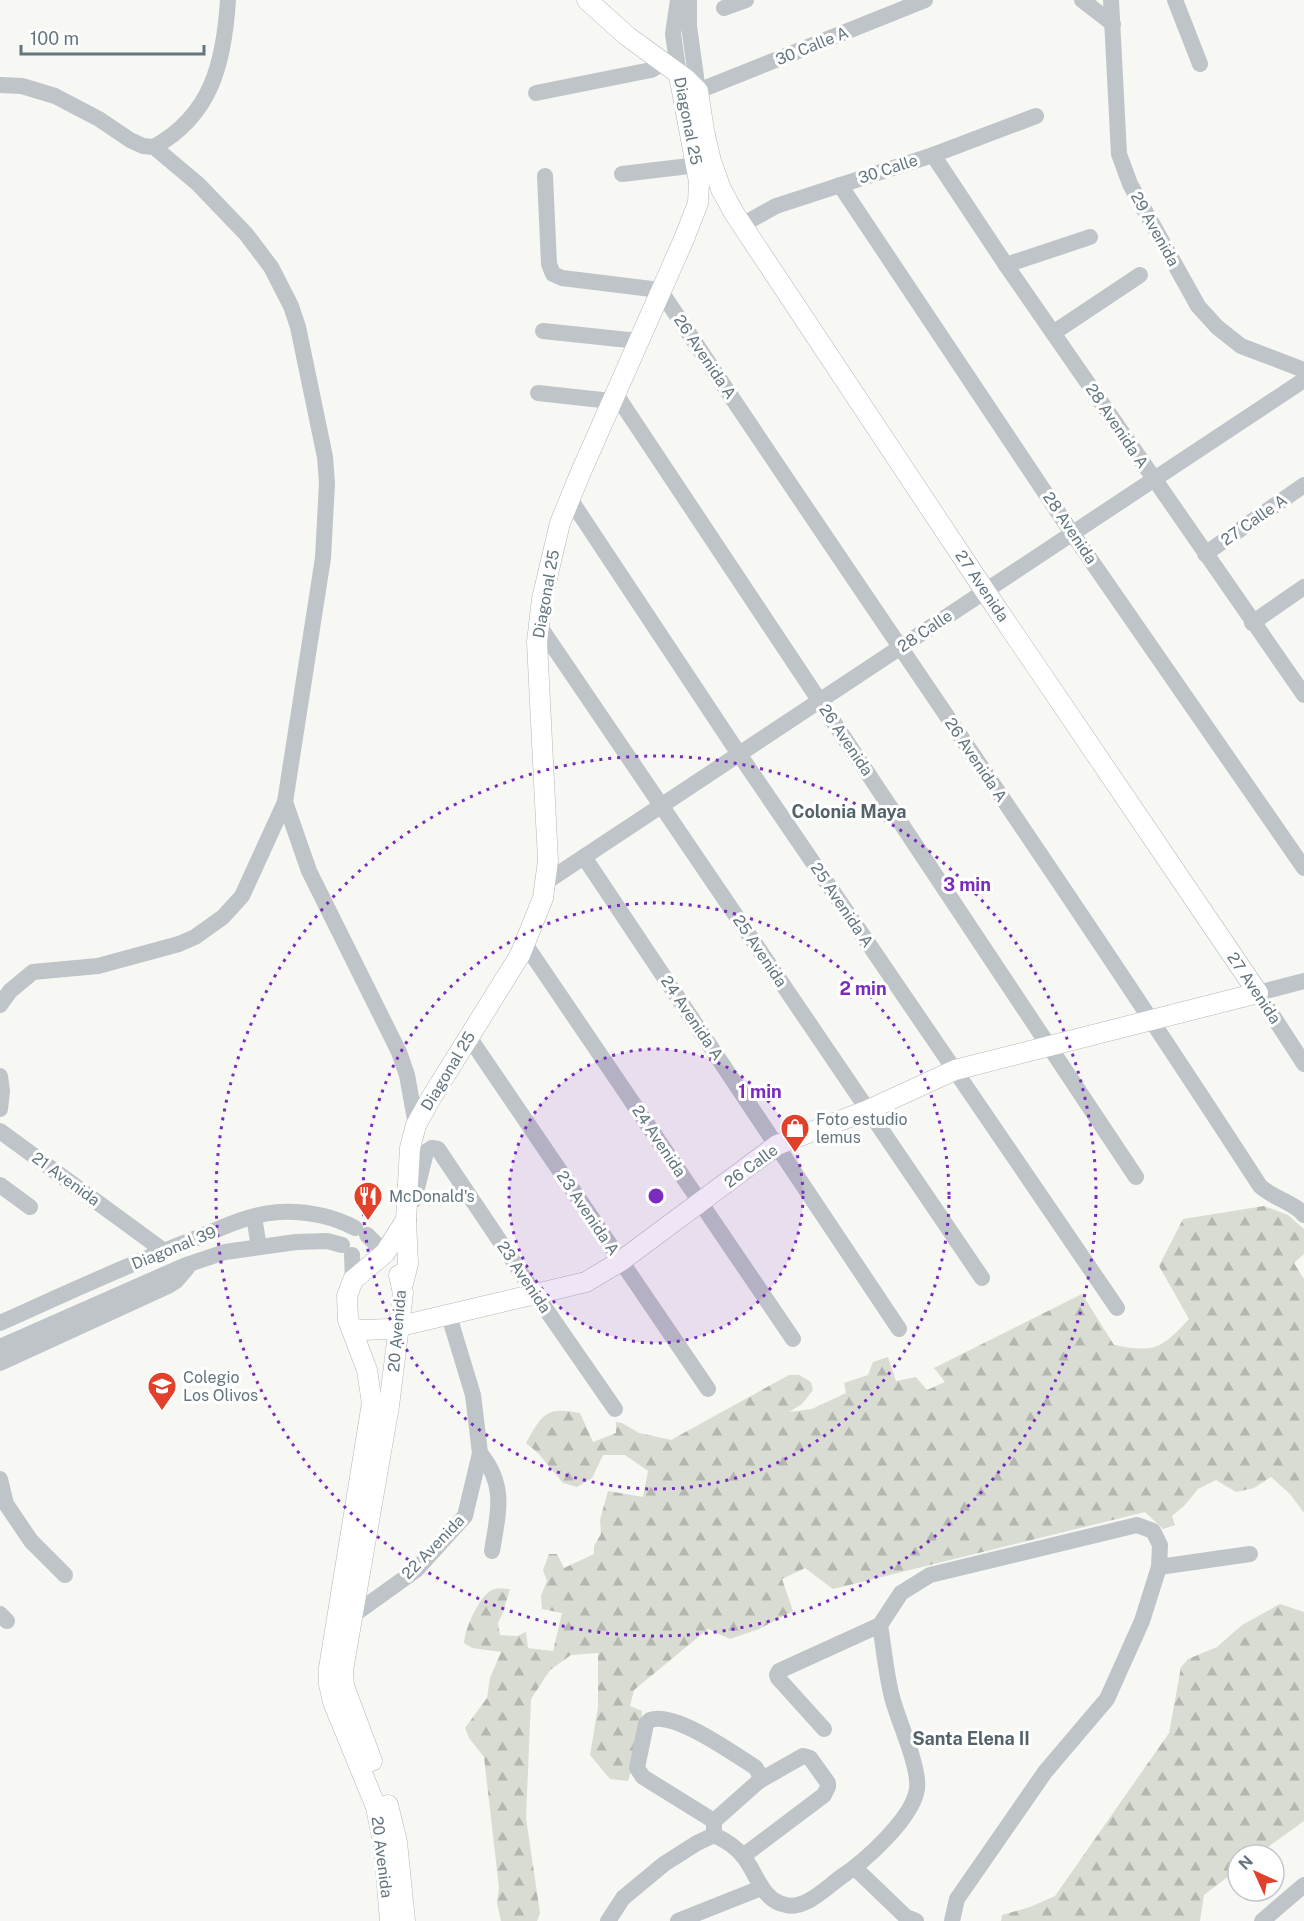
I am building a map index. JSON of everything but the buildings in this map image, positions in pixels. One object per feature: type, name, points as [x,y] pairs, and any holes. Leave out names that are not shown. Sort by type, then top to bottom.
[{"type":"main road","points":[[586,0],[627,36],[698,91]]},
{"type":"main road","name":"Diagonal 25","points":[[402,1287],[408,1264],[406,1220],[410,1148],[416,1125],[525,944],[546,882],[548,861],[538,624],[560,523],[693,216],[699,192],[698,165],[679,75]]},
{"type":"main road","name":"27 Avenida","points":[[698,91],[704,131],[721,189],[742,225],[1258,993]]},
{"type":"main road","points":[[699,192],[721,189]]},
{"type":"main road","name":"26 Calle","points":[[351,1328],[375,1330],[400,1326],[536,1296],[586,1282],[621,1261],[777,1145],[868,1110],[955,1070],[1258,993]]},
{"type":"main road","name":"Diagonal 25","points":[[385,1253],[406,1220]]},
{"type":"main road","points":[[352,1280],[385,1253]]},
{"type":"main road","name":"20 Avenida","points":[[385,1253],[395,1265],[402,1287],[400,1326],[389,1406],[343,1670],[344,1686],[388,1802],[397,1842],[405,1921]]},
{"type":"main road","name":"20 Avenida","points":[[352,1280],[346,1304],[351,1328],[367,1370],[372,1403],[329,1668],[329,1684],[333,1702],[376,1807],[384,1848],[390,1921]]},
{"type":"street","points":[[0,85],[22,86],[55,96],[99,119],[130,140],[143,146],[154,147],[168,139],[186,123],[204,101],[215,78],[222,52],[228,0]]},
{"type":"street","name":"Diagonal 25","points":[[678,0],[674,34],[679,75]]},
{"type":"street","name":"Diagonal 25","points":[[689,0],[689,26],[698,91]]},
{"type":"street","points":[[724,8],[746,0]]},
{"type":"street","name":"30 Calle A","points":[[698,91],[925,0]]},
{"type":"street","points":[[1082,0],[1113,24]]},
{"type":"street","name":"29 Avenida","points":[[1111,0],[1119,154],[1130,184],[1198,306],[1217,327],[1241,346],[1304,370]]},
{"type":"street","points":[[1175,0],[1200,64]]},
{"type":"street","points":[[536,93],[651,70],[663,63]]},
{"type":"street","name":"30 Calle","points":[[742,225],[776,206],[933,155],[1036,116]]},
{"type":"street","points":[[0,1005],[10,991],[33,972],[98,966],[179,945],[209,927],[230,911],[242,896],[285,802],[323,558],[327,509],[325,457],[304,348],[295,316],[282,286],[259,250],[215,201],[154,147]]},
{"type":"street","name":"28 Avenida A","points":[[933,155],[1153,479],[1304,695]]},
{"type":"street","points":[[622,174],[698,165]]},
{"type":"street","points":[[545,176],[549,264],[553,274],[562,278],[660,290]]},
{"type":"street","name":"28 Avenida","points":[[840,185],[1072,533],[1304,868]]},
{"type":"street","points":[[1006,265],[1090,237]]},
{"type":"street","points":[[1053,333],[1140,275]]},
{"type":"street","name":"26 Avenida A","points":[[660,290],[899,648],[1153,1021],[1260,1186],[1270,1196],[1296,1207],[1304,1215]]},
{"type":"street","points":[[543,331],[638,341]]},
{"type":"street","name":"28 Calle","points":[[546,882],[1304,380]]},
{"type":"street","points":[[538,393],[613,397]]},
{"type":"street","name":"26 Avenida","points":[[613,397],[1136,1177]]},
{"type":"street","name":"27 Calle A","points":[[1205,554],[1304,485]]},
{"type":"street","name":"25 Avenida A","points":[[570,500],[739,754],[1118,1308]]},
{"type":"street","points":[[1252,623],[1304,587]]},
{"type":"street","name":"25 Avenida","points":[[538,624],[982,1278]]},
{"type":"street","points":[[285,802],[309,871],[399,1052],[407,1075],[416,1125]]},
{"type":"street","name":"24 Avenida A","points":[[584,857],[899,1329]]},
{"type":"street","name":"24 Avenida","points":[[525,944],[793,1339]]},
{"type":"street","name":"26 Calle","points":[[1258,993],[1304,981]]},
{"type":"street","name":"27 Avenida","points":[[1258,993],[1304,1064]]},
{"type":"street","name":"23 Avenida A","points":[[469,1037],[708,1389]]},
{"type":"street","points":[[0,1076],[0,1109]]},
{"type":"street","name":"21 Avenida","points":[[0,1131],[164,1251]]},
{"type":"street","name":"23 Avenida","points":[[406,1220],[412,1209],[426,1152],[432,1148],[440,1151],[536,1296],[615,1409]]},
{"type":"street","points":[[0,1185],[30,1207]]},
{"type":"street","name":"Diagonal 39","points":[[0,1323],[164,1251],[254,1218],[279,1212],[330,1217],[361,1231],[385,1253]]},
{"type":"street","points":[[296,1242],[298,1213]]},
{"type":"street","points":[[254,1218],[259,1247]]},
{"type":"street","points":[[131,1265],[135,1259],[138,1244],[132,1228]]},
{"type":"street","name":"Diagonal 39","points":[[0,1347],[191,1262],[225,1252],[296,1242],[327,1241],[347,1250],[352,1280]]},
{"type":"street","points":[[0,1363],[168,1286],[176,1281],[191,1262]]},
{"type":"street","name":"22 Avenida","points":[[352,1616],[416,1570],[465,1516],[480,1453],[473,1395],[449,1316]]},
{"type":"street","points":[[480,1453],[492,1467],[499,1503],[492,1551]]},
{"type":"street","points":[[0,1479],[6,1504],[31,1541],[65,1575]]},
{"type":"street","points":[[824,1729],[777,1675],[779,1671],[880,1625],[902,1593],[930,1575],[1137,1525],[1153,1531],[1160,1545],[1159,1567],[1142,1621],[1107,1699],[1045,1772],[957,1899],[952,1921]]},
{"type":"street","points":[[1159,1567],[1250,1554]]},
{"type":"street","points":[[759,1781],[760,1775],[754,1767],[694,1729],[662,1719],[650,1720],[645,1724],[637,1768],[639,1772],[714,1828],[743,1856],[761,1888],[775,1901],[788,1906],[801,1905],[855,1868],[902,1820],[914,1800],[917,1787],[916,1773],[892,1697],[880,1625]]},
{"type":"street","points":[[608,1921],[623,1898],[664,1864],[714,1828],[759,1781],[803,1756],[810,1758],[821,1772],[828,1787],[824,1795],[743,1856]]},
{"type":"street","points":[[855,1868],[906,1917],[916,1921]]},
{"type":"street","points":[[1262,1921],[1304,1885]]},
{"type":"street","points":[[678,1921],[761,1888]]},
{"type":"green space","points":[[1264,1206],[1288,1215],[1304,1229],[1304,1254],[1294,1263],[1304,1279],[1304,1513],[1290,1494],[1271,1477],[1254,1488],[1236,1492],[1216,1480],[1198,1489],[1172,1516],[1175,1525],[1163,1529],[1145,1512],[833,1589],[805,1568],[782,1579],[793,1611],[759,1629],[730,1639],[708,1629],[634,1690],[630,1706],[642,1711],[639,1744],[628,1781],[610,1779],[590,1755],[598,1707],[598,1653],[571,1655],[550,1670],[531,1699],[526,1818],[540,1913],[537,1921],[501,1921],[497,1903],[499,1888],[484,1757],[469,1738],[465,1728],[487,1698],[490,1678],[501,1652],[472,1648],[464,1643],[467,1630],[485,1595],[495,1589],[510,1589],[498,1623],[500,1635],[517,1636],[526,1632],[528,1648],[553,1651],[562,1613],[542,1609],[541,1595],[547,1581],[543,1570],[549,1554],[557,1554],[564,1568],[594,1554],[594,1546],[601,1534],[600,1520],[608,1491],[643,1497],[648,1471],[625,1455],[603,1455],[592,1478],[577,1487],[563,1483],[538,1453],[526,1443],[541,1419],[552,1412],[580,1413],[593,1442],[616,1433],[616,1422],[639,1433],[671,1440],[789,1375],[799,1375],[811,1382],[813,1390],[802,1404],[789,1412],[812,1409],[846,1393],[844,1383],[868,1375],[873,1362],[888,1357],[896,1381],[916,1377],[927,1390],[945,1382],[934,1368],[1082,1294],[1114,1345],[1139,1349],[1156,1346],[1164,1343],[1189,1319],[1159,1266],[1183,1219]]},
{"type":"green space","points":[[1280,1604],[1304,1612],[1304,1821],[1274,1843],[1226,1843],[1226,1878],[1204,1895],[1200,1921],[1001,1921],[1002,1915],[1030,1907],[1055,1896],[1169,1733],[1181,1667],[1188,1659],[1217,1647],[1242,1625]]},
{"type":"place","name":"Foto estudio lemus","points":[[795,1154]]},
{"type":"place","name":"McDonald's","points":[[368,1222]]},
{"type":"place","name":"Colegio Los Olivos","points":[[162,1412]]},
{"type":"district","name":"Colonia Maya","points":[[849,811]]},
{"type":"district","name":"Santa Elena II","points":[[971,1738]]}]
